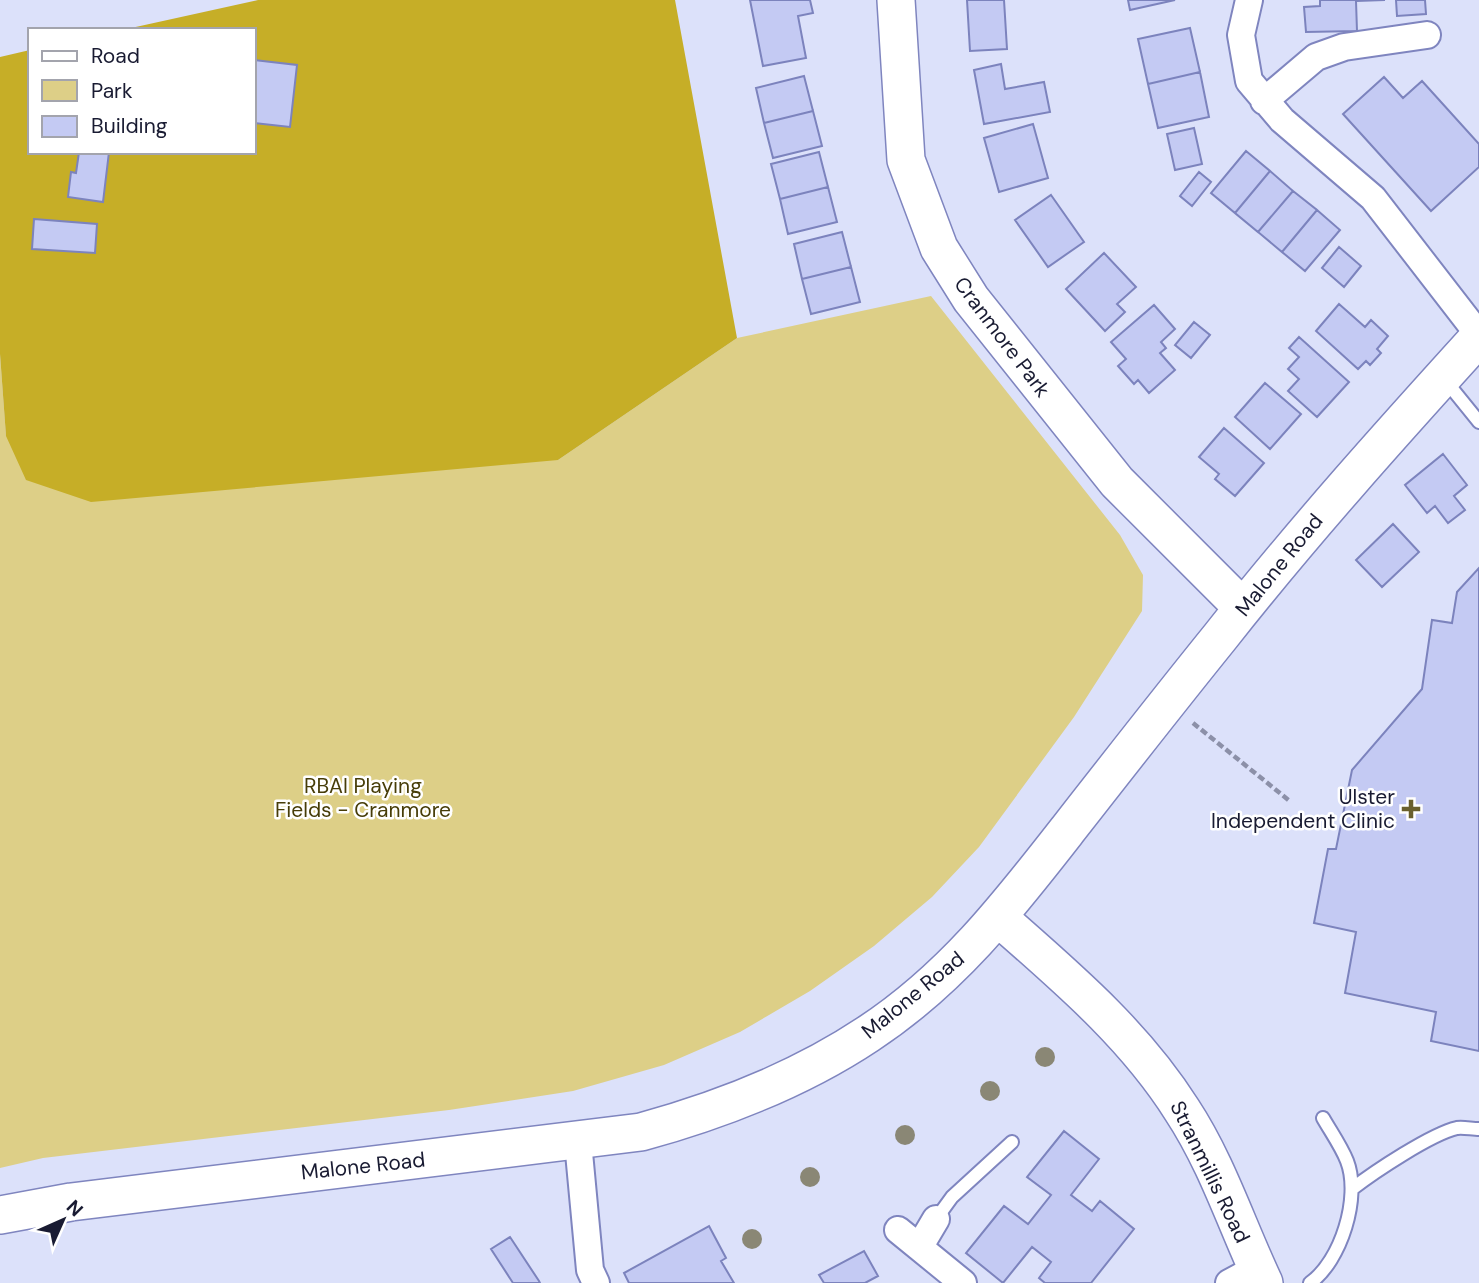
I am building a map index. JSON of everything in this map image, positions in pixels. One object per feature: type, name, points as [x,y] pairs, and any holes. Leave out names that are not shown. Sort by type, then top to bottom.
[{"type":"main road","name":"Cranmore Park","points":[[896,0],[906,160],[939,248],[971,299],[1109,473],[1243,608]]},
{"type":"main road","name":"Malone Road","points":[[0,1215],[71,1202],[286,1174],[578,1142],[641,1132],[679,1122],[790,1079],[868,1034],[908,1005],[999,918],[1243,608],[1338,492],[1479,336]]},
{"type":"main road","name":"Stranmillis Road","points":[[999,918],[1088,998],[1149,1062],[1184,1112],[1250,1278]]},
{"type":"street","points":[[1244,3],[1241,35],[1243,60],[1249,82],[1282,121],[1373,198],[1479,336]]},
{"type":"street","points":[[1264,101],[1316,57],[1344,47],[1427,34]]},
{"type":"street","points":[[578,1142],[590,1270],[596,1283]]},
{"type":"street","points":[[919,1245],[936,1219]]},
{"type":"street","points":[[898,1230],[963,1283]]},
{"type":"lane","points":[[1443,377],[1479,422]]},
{"type":"lane","points":[[1310,1283],[1328,1265],[1342,1242],[1352,1189],[1348,1162],[1323,1118]]},
{"type":"lane","points":[[1352,1189],[1372,1174],[1433,1139],[1458,1128],[1479,1129]]},
{"type":"lane","points":[[936,1219],[952,1197],[1012,1142]]},
{"type":"path","points":[[1203,731],[1291,802]]},
{"type":"green space","name":"RBAI Playing Fields - Cranmore","points":[[931,296],[1120,535],[1143,575],[1142,611],[1074,717],[979,847],[932,897],[874,946],[810,991],[740,1032],[664,1065],[573,1091],[449,1110],[43,1158],[0,1168],[0,354],[6,436],[558,460],[737,338]]},
{"type":"shaded area","points":[[258,0],[675,0],[737,338],[558,460],[91,502],[26,480],[6,436],[0,354],[0,57],[28,50],[28,154],[256,154],[256,28],[131,28]]},
{"type":"building","points":[[750,0],[810,0],[813,13],[798,16],[806,58],[763,66]]},
{"type":"building","points":[[967,0],[1004,0],[1007,49],[970,51]]},
{"type":"building","points":[[1128,0],[1175,0],[1130,10]]},
{"type":"building","points":[[1320,0],[1385,0],[1356,1],[1357,31],[1306,32],[1304,7],[1320,6]]},
{"type":"building","points":[[1396,0],[1425,0],[1426,14],[1397,16]]},
{"type":"building","points":[[1190,28],[1200,72],[1148,84],[1138,39]]},
{"type":"building","points":[[256,60],[297,65],[290,127],[256,123]]},
{"type":"building","points":[[1001,64],[1005,89],[1044,82],[1050,112],[984,124],[974,70]]},
{"type":"building","points":[[1200,72],[1209,117],[1158,128],[1148,84]]},
{"type":"building","points":[[804,76],[813,111],[764,123],[756,88]]},
{"type":"building","points":[[1384,77],[1403,98],[1422,81],[1479,144],[1479,167],[1431,211],[1343,114]]},
{"type":"building","points":[[813,111],[822,146],[773,158],[764,123]]},
{"type":"building","points":[[1033,124],[1048,178],[999,192],[984,138]]},
{"type":"building","points":[[1194,128],[1202,164],[1175,170],[1167,134]]},
{"type":"building","points":[[1246,151],[1270,171],[1235,213],[1211,193]]},
{"type":"building","points":[[819,152],[828,187],[780,199],[771,164]]},
{"type":"building","points":[[79,154],[109,154],[103,202],[68,197],[71,172],[76,173]]},
{"type":"building","points":[[1270,171],[1293,191],[1258,232],[1235,213]]},
{"type":"building","points":[[1199,172],[1211,182],[1192,206],[1180,196]]},
{"type":"building","points":[[828,187],[837,222],[788,234],[780,199]]},
{"type":"building","points":[[1293,191],[1317,210],[1282,252],[1258,232]]},
{"type":"building","points":[[1051,195],[1084,242],[1048,267],[1015,220]]},
{"type":"building","points":[[1317,210],[1340,230],[1305,271],[1282,252]]},
{"type":"building","points":[[34,219],[97,224],[95,253],[32,249]]},
{"type":"building","points":[[842,232],[851,267],[802,279],[794,244]]},
{"type":"building","points":[[1339,247],[1361,266],[1344,287],[1322,268]]},
{"type":"building","points":[[1104,253],[1136,287],[1117,304],[1125,312],[1105,331],[1066,289]]},
{"type":"building","points":[[851,267],[860,302],[811,314],[802,279]]},
{"type":"building","points":[[1339,304],[1365,327],[1371,320],[1388,336],[1377,349],[1381,353],[1370,365],[1366,361],[1358,369],[1316,331]]},
{"type":"building","points":[[1154,305],[1175,329],[1161,342],[1166,348],[1160,353],[1175,370],[1149,393],[1138,380],[1134,384],[1118,366],[1126,359],[1111,342]]},
{"type":"building","points":[[1194,322],[1210,335],[1191,358],[1175,345]]},
{"type":"building","points":[[1299,337],[1349,382],[1317,417],[1288,391],[1299,379],[1288,369],[1299,357],[1289,348]]},
{"type":"building","points":[[1265,383],[1301,414],[1270,449],[1235,417]]},
{"type":"building","points":[[1224,428],[1264,463],[1235,496],[1215,479],[1219,474],[1199,457]]},
{"type":"building","points":[[1443,454],[1467,485],[1454,496],[1465,510],[1448,523],[1435,506],[1427,513],[1405,485]]},
{"type":"building","points":[[1393,524],[1419,552],[1382,587],[1356,560]]},
{"type":"building","name":"Ulster Independent Clinic","points":[[1479,568],[1479,1051],[1431,1041],[1436,1012],[1345,993],[1356,932],[1314,923],[1328,849],[1336,849],[1352,770],[1422,689],[1432,620],[1452,623],[1457,592]]},
{"type":"building","points":[[1064,1131],[1099,1159],[1071,1195],[1092,1211],[1100,1201],[1134,1229],[1091,1283],[1045,1283],[1039,1278],[1051,1262],[1032,1247],[1003,1283],[966,1253],[1004,1206],[1028,1224],[1051,1195],[1027,1177]]},
{"type":"building","points":[[709,1226],[726,1258],[721,1261],[734,1283],[629,1283],[624,1273]]},
{"type":"building","points":[[510,1237],[540,1283],[513,1283],[491,1249]]},
{"type":"building","points":[[864,1251],[878,1276],[865,1283],[824,1283],[819,1275]]},
{"type":"place","name":"Ulster Independent Clinic","points":[[1411,809]]}]
